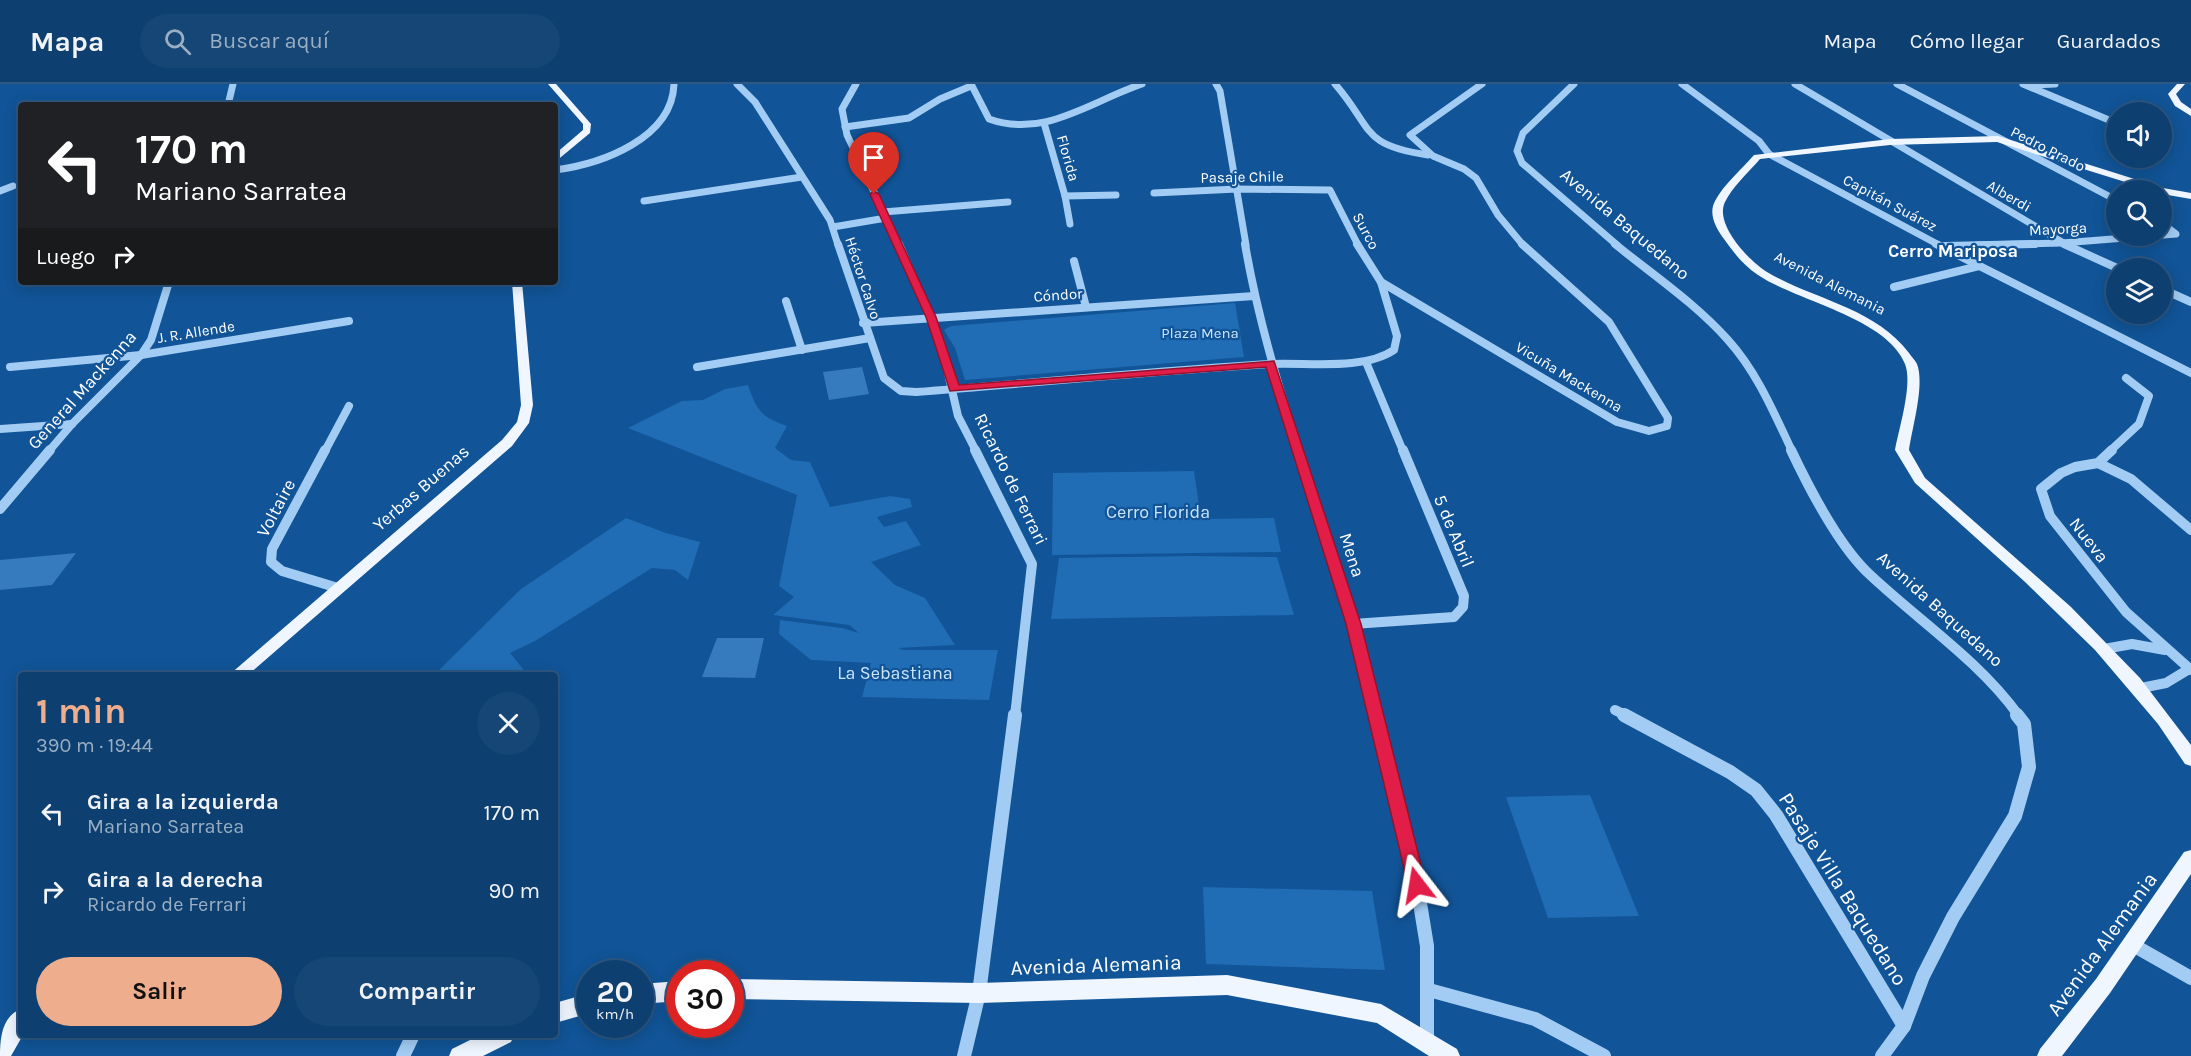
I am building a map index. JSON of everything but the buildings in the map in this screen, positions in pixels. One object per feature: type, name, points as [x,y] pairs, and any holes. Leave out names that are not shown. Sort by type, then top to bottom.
[{"type":"main road","points":[[552,84],[587,124],[587,131],[558,157]]},
{"type":"main road","points":[[2181,84],[2172,94],[2178,104],[2191,113]]},
{"type":"main road","name":"Avenida Alemania","points":[[2126,180],[1998,138],[1890,142],[1756,157],[1749,162],[1720,201],[1717,212],[1732,244],[1744,259],[1763,274],[1860,318],[1893,340],[1911,364],[1913,387],[1902,450],[1920,480],[2104,649],[2141,688],[2191,759]]},
{"type":"main road","name":"Avenida Alemania","points":[[2172,193],[2191,196]]},
{"type":"main road","name":"Yerbas Buenas","points":[[240,672],[467,479],[507,443],[523,423],[527,405],[517,285]]},
{"type":"main road","name":"Avenida Alemania","points":[[2048,1056],[2133,945],[2191,858]]},
{"type":"main road","name":"Avenida Alemania","points":[[744,989],[979,993],[1227,985],[1284,993],[1381,1014],[1449,1056]]},
{"type":"main road","points":[[558,1012],[576,1007]]},
{"type":"main road","points":[[0,1054],[18,1024]]},
{"type":"main road","points":[[460,1056],[497,1038]]},
{"type":"street","points":[[229,102],[233,84]]},
{"type":"street","points":[[558,170],[581,166],[598,159],[632,143],[651,130],[665,116],[674,94],[674,84]]},
{"type":"street","name":"Héctor Calvo","points":[[737,84],[755,102],[832,227],[862,323],[870,338],[884,378],[901,391],[954,389]]},
{"type":"street","name":"Ricardo de Ferrari","points":[[856,84],[842,109],[845,127],[931,317],[954,389],[958,416],[1032,564],[1007,786],[979,993],[964,1056]]},
{"type":"street","points":[[1044,123],[1065,118],[1112,93],[1142,84]]},
{"type":"street","name":"Mena","points":[[1216,84],[1220,91],[1254,296],[1270,364],[1353,624],[1417,885],[1427,946],[1429,990],[1427,1041]]},
{"type":"street","points":[[1335,84],[1347,96],[1365,128],[1376,140],[1392,149],[1433,156]]},
{"type":"street","name":"Vicuña Mackenna","points":[[1381,282],[1617,422],[1632,429],[1648,431],[1660,430],[1667,426],[1668,418],[1609,322],[1528,251],[1498,215],[1476,178],[1464,169],[1433,156],[1416,143],[1410,135],[1480,88],[1482,84]]},
{"type":"street","name":"Avenida Baquedano","points":[[1574,84],[1546,114],[1528,127],[1520,138],[1517,151],[1522,163],[1706,318],[1729,341],[1764,391],[1801,471],[1839,536],[1858,561],[2000,690],[2024,724],[2029,767],[2015,816],[1953,917],[1923,976],[1904,1026],[1882,1056]]},
{"type":"street","name":"Capitán Suárez","points":[[1682,84],[1760,141],[1769,154],[1942,247],[2191,373]]},
{"type":"street","name":"Alberdi","points":[[1795,84],[2062,243],[2106,263]]},
{"type":"street","name":"Pedro Prado","points":[[1897,84],[2106,195]]},
{"type":"street","points":[[2025,85],[2055,84]]},
{"type":"street","points":[[845,127],[909,118],[940,99],[971,85]]},
{"type":"street","name":"Florida","points":[[971,85],[985,115],[994,122],[1011,125],[1044,123],[1065,196],[1070,224]]},
{"type":"street","points":[[2025,85],[2106,119]]},
{"type":"street","points":[[644,201],[802,177]]},
{"type":"street","points":[[0,191],[13,186]]},
{"type":"street","name":"Pasaje Chile","points":[[1154,193],[1237,189],[1330,190]]},
{"type":"street","name":"Surco","points":[[1330,190],[1362,254],[1381,282]]},
{"type":"street","points":[[1065,196],[1116,195]]},
{"type":"street","points":[[832,227],[884,215],[1008,202]]},
{"type":"street","name":"Mayorga","points":[[1942,247],[2106,240]]},
{"type":"street","points":[[1074,261],[1086,307]]},
{"type":"street","points":[[1894,287],[1979,266]]},
{"type":"street","points":[[954,389],[1270,364],[1366,362],[1384,357],[1394,350],[1397,336],[1381,282]]},
{"type":"street","name":"General Mackenna","points":[[0,509],[72,424],[141,355],[151,340],[168,285]]},
{"type":"street","points":[[2172,293],[2191,302]]},
{"type":"street","name":"Cóndor","points":[[862,323],[1254,296]]},
{"type":"street","points":[[786,301],[802,350]]},
{"type":"street","name":"J. R. Allende","points":[[10,367],[141,355],[349,321]]},
{"type":"street","points":[[697,367],[870,338]]},
{"type":"street","name":"5 de Abril","points":[[1353,624],[1454,617],[1463,607],[1464,596],[1366,362]]},
{"type":"street","points":[[2126,378],[2149,396],[2139,424],[2098,463],[2131,479],[2191,530]]},
{"type":"street","name":"Voltaire","points":[[338,588],[282,571],[271,562],[272,549],[349,406]]},
{"type":"street","points":[[0,429],[72,424]]},
{"type":"street","name":"Nueva","points":[[2098,463],[2075,466],[2048,481],[2042,489],[2044,504],[2050,516],[2108,591],[2166,650],[2190,670]]},
{"type":"street","points":[[2104,649],[2132,644],[2166,650]]},
{"type":"street","points":[[2141,688],[2158,687],[2190,670]]},
{"type":"street","name":"Pasaje Villa Baquedano","points":[[1615,710],[1731,772],[1756,790],[1776,815],[1904,1026]]},
{"type":"street","points":[[2133,945],[2191,978]]},
{"type":"street","points":[[1429,990],[1535,1019],[1604,1056]]},
{"type":"street","points":[[403,1056],[412,1038]]},
{"type":"green space","name":"Plaza Mena","points":[[1235,303],[1244,357],[965,380],[955,348],[944,330],[951,326]]},
{"type":"green space","name":"La Sebastiana","points":[[748,385],[761,412],[787,426],[775,448],[791,460],[810,462],[830,507],[890,496],[910,499],[912,507],[877,517],[884,527],[906,521],[921,545],[871,562],[895,585],[925,598],[955,645],[898,648],[904,650],[998,650],[989,700],[862,697],[871,663],[811,660],[779,634],[780,620],[842,628],[859,633],[849,625],[773,615],[794,597],[779,586],[797,495],[628,428],[682,401],[703,400],[725,389]]},
{"type":"green space","name":"Cerro Florida","points":[[1194,471],[1201,519],[1274,518],[1281,552],[1052,555],[1053,473]]},
{"type":"green space","points":[[626,518],[666,533],[700,542],[688,580],[675,570],[652,568],[535,641],[510,653],[526,672],[437,672],[521,589]]},
{"type":"green space","points":[[1277,557],[1294,615],[1051,619],[1059,558]]},
{"type":"green space","points":[[1590,795],[1639,916],[1548,918],[1506,797]]},
{"type":"green space","points":[[1203,887],[1372,891],[1385,970],[1206,964]]},
{"type":"district","name":"Cerro Mariposa","points":[[1953,251]]},
{"type":"route","points":[[874,194],[931,317],[954,389],[1270,364],[1353,624],[1417,885]]}]
